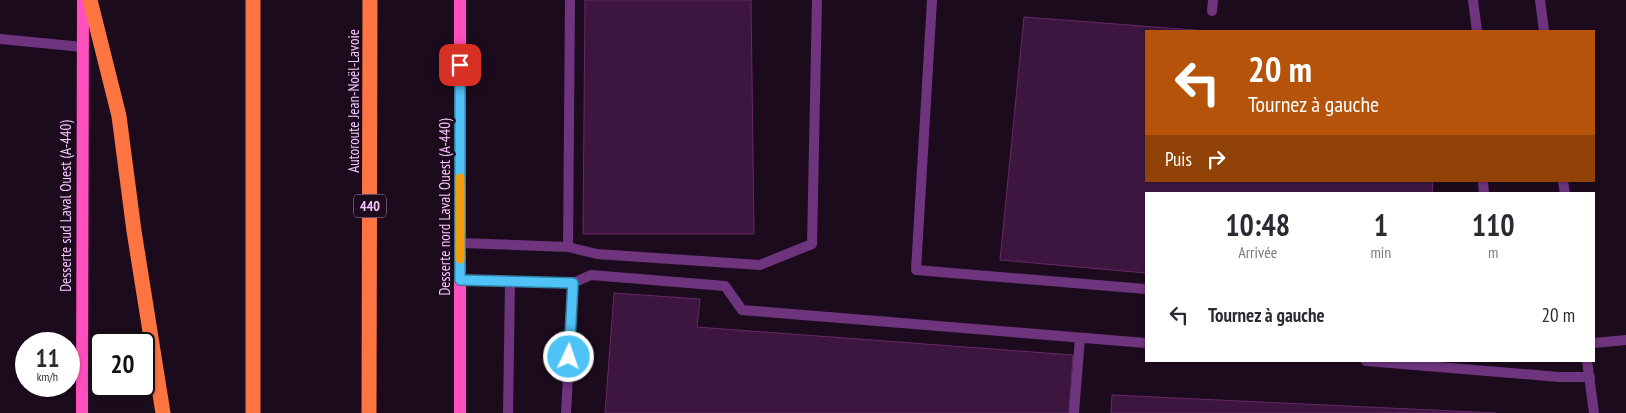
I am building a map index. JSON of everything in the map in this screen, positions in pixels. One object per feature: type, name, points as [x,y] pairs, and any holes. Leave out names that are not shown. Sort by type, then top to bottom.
[{"type":"highway","points":[[90,0],[118,116],[163,413]]},
{"type":"highway","points":[[253,0],[253,413]]},
{"type":"highway","name":"Autoroute Jean-Noël-Lavoie","points":[[369,413],[370,0]]},
{"type":"main road","name":"Desserte sud Laval Ouest (A-440)","points":[[82,413],[83,0]]},
{"type":"main road","name":"Desserte nord Laval Ouest (A-440)","points":[[460,0],[460,413]]},
{"type":"street","points":[[568,247],[570,0]]},
{"type":"street","points":[[461,243],[568,247],[597,254],[760,265],[812,244],[817,0]]},
{"type":"street","points":[[932,0],[916,270],[1145,289]]},
{"type":"street","points":[[1212,11],[1213,0]]},
{"type":"street","points":[[1472,0],[1477,30]]},
{"type":"street","points":[[1540,0],[1544,30]]},
{"type":"street","points":[[0,39],[83,48]]},
{"type":"street","points":[[460,280],[573,283],[591,275],[725,286],[742,310],[1145,343]]},
{"type":"street","points":[[508,413],[510,281]]},
{"type":"street","points":[[566,413],[573,283]]},
{"type":"street","points":[[1074,413],[1080,338]]},
{"type":"street","points":[[1595,344],[1626,340]]},
{"type":"street","points":[[1378,362],[1559,377],[1590,377]]},
{"type":"street","points":[[1587,362],[1594,413]]},
{"type":"building","points":[[585,0],[751,0],[754,234],[583,234]]},
{"type":"building","points":[[1024,17],[1194,30],[1145,30],[1145,182],[1433,182],[1432,192],[1145,192],[1145,273],[1000,260]]},
{"type":"building","points":[[614,293],[700,299],[697,327],[1073,355],[1069,413],[605,413]]},
{"type":"building","points":[[1112,395],[1496,413],[1111,413]]},
{"type":"slow traffic","points":[[460,178],[460,259]]},
{"type":"route","points":[[460,65],[460,280],[573,283],[569,357]]}]
